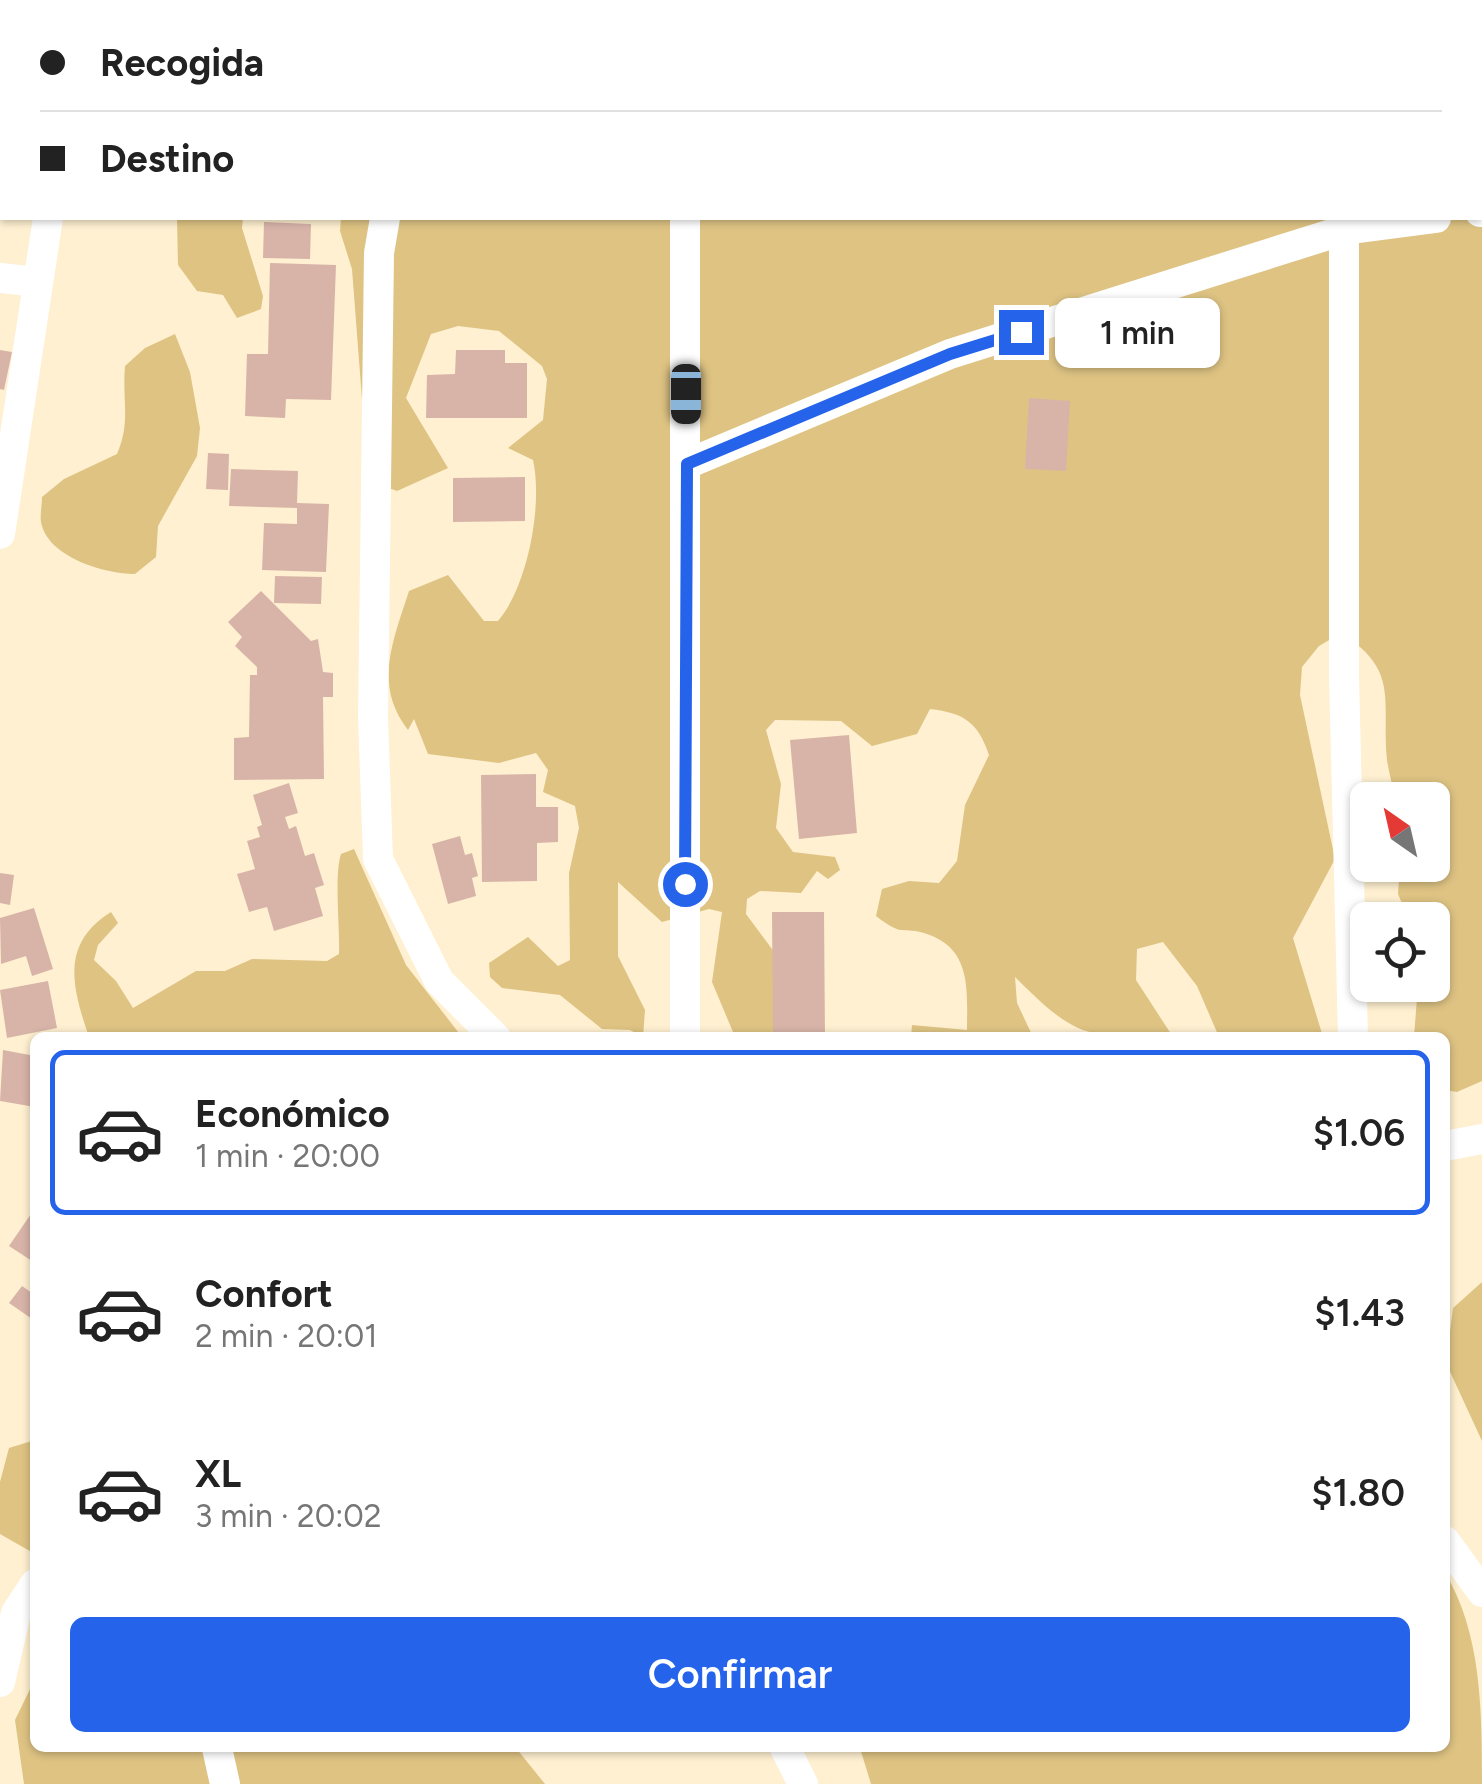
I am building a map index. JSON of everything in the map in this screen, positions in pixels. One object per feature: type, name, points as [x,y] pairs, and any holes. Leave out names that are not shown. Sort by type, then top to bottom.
[{"type":"street","points":[[0,534],[48,220]]},
{"type":"street","points":[[385,220],[379,253],[373,717],[378,859],[439,981],[490,1032]]},
{"type":"street","points":[[685,220],[685,1032]]},
{"type":"street","points":[[687,464],[950,354],[1344,224],[1405,220]]},
{"type":"street","points":[[1344,224],[1344,676],[1353,1032]]},
{"type":"street","points":[[0,278],[38,282]]},
{"type":"street","points":[[1450,1145],[1482,1140]]},
{"type":"street","points":[[1450,1548],[1482,1592]]},
{"type":"street","points":[[0,1682],[16,1614],[30,1592]]},
{"type":"street","points":[[218,1752],[225,1784]]},
{"type":"street","points":[[787,1752],[803,1784]]},
{"type":"shaded area","points":[[177,220],[243,220],[263,296],[261,309],[237,318],[223,295],[197,291],[178,265]]},
{"type":"shaded area","points":[[341,220],[1482,220],[1482,1081],[1457,1092],[1450,1091],[1450,1032],[1414,1032],[1417,1002],[1450,1002],[1450,902],[1401,902],[1398,894],[1399,882],[1450,882],[1450,782],[1391,782],[1380,674],[1360,647],[1341,633],[1319,646],[1302,667],[1300,695],[1335,859],[1293,938],[1321,1032],[1217,1032],[1197,986],[1163,942],[1137,949],[1136,980],[1170,1032],[1085,1031],[1054,1013],[1015,977],[1017,1003],[1031,1032],[911,1032],[912,1025],[967,1030],[964,973],[952,950],[942,941],[898,929],[876,916],[882,889],[909,881],[939,883],[957,861],[965,805],[989,755],[980,734],[968,721],[930,709],[917,734],[872,746],[841,721],[775,720],[766,730],[781,784],[776,828],[793,852],[835,857],[840,870],[828,879],[817,871],[801,893],[760,891],[747,899],[746,914],[806,995],[805,1023],[771,1032],[733,1032],[712,982],[722,912],[709,909],[662,922],[618,882],[618,956],[645,1010],[643,1032],[602,1029],[560,995],[502,988],[490,977],[489,963],[528,937],[558,966],[570,960],[569,873],[579,828],[575,806],[543,792],[548,770],[536,753],[499,763],[428,754],[414,719],[408,730],[397,713],[391,696],[389,662],[409,591],[448,575],[484,621],[498,621],[509,606],[530,544],[536,478],[533,460],[508,448],[543,420],[547,379],[542,366],[499,331],[458,326],[431,334],[406,398],[448,468],[397,491],[386,487],[366,451],[352,269],[340,231]]},
{"type":"shaded area","points":[[175,334],[190,372],[200,428],[197,456],[158,526],[156,557],[135,574],[94,567],[54,545],[41,522],[42,497],[64,479],[117,454],[125,421],[125,366],[145,348]]},
{"type":"shaded area","points":[[354,849],[406,965],[458,1032],[87,1032],[75,984],[77,952],[95,925],[111,912],[118,923],[98,945],[94,960],[116,981],[133,1008],[196,971],[225,971],[252,959],[327,961],[339,954],[341,854]]},
{"type":"shaded area","points":[[1482,1282],[1482,1441],[1450,1372],[1453,1308]]},
{"type":"shaded area","points":[[30,1442],[30,1551],[0,1534],[0,1482],[9,1448]]},
{"type":"shaded area","points":[[1450,1583],[1473,1648],[1480,1702],[1482,1784],[871,1784],[861,1752],[1450,1752]]},
{"type":"shaded area","points":[[30,1689],[30,1752],[519,1752],[545,1784],[24,1784],[15,1720]]},
{"type":"building","points":[[264,222],[311,224],[310,259],[263,258]]},
{"type":"building","points":[[270,263],[336,265],[331,400],[286,399],[285,418],[245,416],[247,354],[268,354]]},
{"type":"building","points":[[0,350],[12,352],[4,390],[0,389]]},
{"type":"building","points":[[456,350],[505,350],[505,363],[527,363],[527,418],[426,418],[427,375],[455,374]]},
{"type":"building","points":[[1029,398],[1070,401],[1066,471],[1025,469]]},
{"type":"building","points":[[208,453],[229,454],[228,490],[206,489]]},
{"type":"building","points":[[231,469],[298,471],[297,503],[329,504],[326,572],[262,570],[264,523],[297,524],[297,508],[229,506]]},
{"type":"building","points":[[525,477],[525,521],[453,522],[453,478]]},
{"type":"building","points":[[275,576],[322,577],[321,604],[274,603]]},
{"type":"building","points":[[261,591],[311,641],[318,639],[323,672],[333,673],[333,697],[323,697],[324,779],[234,780],[234,738],[249,737],[250,675],[257,675],[257,667],[235,646],[242,637],[228,622]]},
{"type":"building","points":[[849,735],[857,833],[799,839],[790,740]]},
{"type":"building","points":[[536,774],[536,807],[558,807],[558,842],[537,843],[537,881],[482,882],[481,775]]},
{"type":"building","points":[[289,783],[298,813],[285,817],[289,829],[296,826],[305,856],[314,853],[324,885],[315,888],[323,916],[274,931],[267,907],[249,912],[237,874],[255,869],[247,841],[260,837],[257,827],[262,825],[253,795]]},
{"type":"building","points":[[460,836],[465,855],[472,853],[478,876],[472,878],[476,896],[448,904],[432,844]]},
{"type":"building","points":[[0,873],[14,875],[10,905],[0,903]]},
{"type":"building","points":[[34,908],[53,969],[32,976],[26,956],[1,964],[0,918]]},
{"type":"building","points":[[772,912],[824,912],[825,1032],[773,1032]]},
{"type":"building","points":[[48,981],[57,1028],[7,1038],[0,990]]},
{"type":"building","points":[[3,1050],[30,1055],[30,1106],[0,1101]]},
{"type":"building","points":[[30,1215],[30,1260],[9,1246]]},
{"type":"building","points":[[22,1286],[30,1292],[30,1318],[9,1303]]},
{"type":"route","points":[[685,884],[687,464],[950,354],[1021,332]]}]
